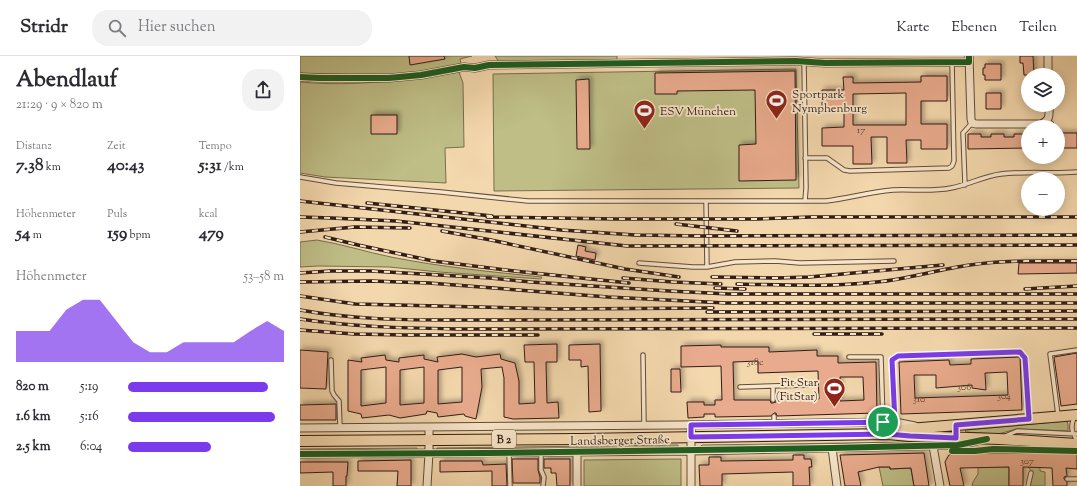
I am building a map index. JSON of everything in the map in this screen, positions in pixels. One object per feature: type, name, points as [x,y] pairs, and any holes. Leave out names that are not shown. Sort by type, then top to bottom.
[{"type":"main road","name":"Landsberger Straße","points":[[887,434],[909,429],[1076,415]]},
{"type":"main road","name":"Landsberger Straße","points":[[300,441],[887,434],[1077,444]]},
{"type":"street","points":[[1048,56],[1048,68]]},
{"type":"street","points":[[300,77],[389,78],[421,75],[464,67],[475,68],[489,65],[952,62],[969,59],[972,123],[1021,124]]},
{"type":"street","name":"Landsberger Straße","points":[[300,428],[691,425],[774,420],[895,422],[921,428]]},
{"type":"street","points":[[691,425],[691,486]]},
{"type":"street","points":[[427,486],[430,453],[429,427]]},
{"type":"street","name":"Landsberger Straße","points":[[300,454],[509,453],[933,446],[958,445],[987,439]]},
{"type":"street","points":[[933,446],[940,486]]},
{"type":"street","points":[[832,448],[837,486]]},
{"type":"street","points":[[577,452],[577,486]]},
{"type":"lane","points":[[804,62],[805,201]]},
{"type":"lane","points":[[805,158],[827,158],[844,170],[850,171],[948,168],[952,166],[954,161],[952,62]]},
{"type":"lane","points":[[965,185],[963,133],[972,123]]},
{"type":"lane","points":[[300,177],[336,183],[528,201],[824,201],[866,193],[894,190],[924,191],[949,189],[999,174],[1025,172],[1077,172]]},
{"type":"lane","points":[[706,201],[707,267]]},
{"type":"lane","points":[[639,263],[693,268],[735,262],[775,261],[800,264],[894,261]]},
{"type":"lane","points":[[1058,416],[1050,354],[1077,350]]},
{"type":"lane","points":[[895,422],[892,360],[898,356],[1020,352],[1025,358],[1029,419]]},
{"type":"lane","points":[[643,355],[644,425]]},
{"type":"lane","points":[[849,358],[881,357],[883,422]]},
{"type":"lane","points":[[331,360],[332,391],[339,401],[340,428]]},
{"type":"lane","points":[[740,387],[807,385]]},
{"type":"lane","points":[[773,386],[773,400]]},
{"type":"lane","points":[[1076,415],[1071,426],[1077,441]]},
{"type":"lane","points":[[956,425],[956,438]]},
{"type":"lane","points":[[999,439],[1017,431],[1075,433]]},
{"type":"lane","points":[[540,452],[541,470],[544,477],[543,486]]},
{"type":"lane","points":[[509,453],[510,486]]},
{"type":"lane","points":[[1028,486],[1031,473]]},
{"type":"lane","points":[[1067,479],[1077,478]]},
{"type":"shaded area","points":[[300,56],[472,56],[460,59],[461,64],[394,76],[300,73]]},
{"type":"shaded area","points":[[495,56],[617,56],[617,60],[499,62]]},
{"type":"shaded area","name":"ESV München","points":[[796,69],[799,188],[494,191],[493,74]]},
{"type":"shaded area","points":[[459,72],[463,83],[464,147],[445,148],[446,183],[325,177],[300,173],[300,82],[340,84],[380,82]]},
{"type":"shaded area","points":[[317,240],[429,264],[542,277],[541,279],[389,267],[300,267],[300,242]]},
{"type":"shaded area","points":[[1067,421],[1068,431],[1017,429],[998,434],[965,431],[966,430]]},
{"type":"shaded area","points":[[917,442],[944,443],[701,446],[702,445]]},
{"type":"shaded area","points":[[678,445],[678,447],[437,450],[437,448]]},
{"type":"shaded area","points":[[417,448],[417,450],[300,451],[300,449]]},
{"type":"shaded area","points":[[681,459],[681,486],[584,486],[584,460]]},
{"type":"shaded area","points":[[879,467],[890,467],[890,469],[909,468],[911,470],[914,486],[883,486]]},
{"type":"shaded area","points":[[978,467],[1009,467],[1009,486],[972,486],[978,474]]},
{"type":"shaded area","points":[[1028,467],[1040,467],[1040,471],[1045,472],[1045,486],[1030,486],[1032,472]]},
{"type":"building","points":[[409,56],[444,56],[445,59],[410,65]]},
{"type":"building","points":[[1020,56],[1033,56],[1034,68],[1023,68],[1023,63],[1020,63]]},
{"type":"building","points":[[985,64],[1001,64],[1001,80],[985,80],[983,68],[985,68]]},
{"type":"building","name":"Sportpark Nymphenburg","points":[[795,71],[796,180],[739,181],[739,145],[756,144],[755,90],[677,91],[677,94],[655,94],[655,73]]},
{"type":"building","points":[[921,76],[947,76],[947,101],[921,101],[921,124],[947,124],[947,149],[921,149],[921,140],[906,140],[907,163],[887,163],[887,137],[871,137],[872,164],[853,164],[853,146],[822,146],[822,128],[844,127],[844,109],[822,109],[822,90],[844,90],[843,77],[853,77],[853,83],[921,82]],"holes":[[[906,93],[906,125],[853,125],[853,94]]]},
{"type":"building","points":[[589,79],[590,149],[577,149],[576,80]]},
{"type":"building","points":[[986,93],[1001,93],[1001,109],[986,109]]},
{"type":"building","points":[[371,115],[397,115],[397,134],[371,134]]},
{"type":"building","points":[[1065,133],[1077,133],[1077,148],[1065,148]]},
{"type":"building","points":[[968,134],[981,134],[981,137],[991,137],[991,134],[1004,134],[1004,137],[1014,137],[1014,134],[1021,134],[1021,148],[968,149]]},
{"type":"building","points":[[578,245],[586,247],[585,251],[596,253],[595,260],[576,256]]},
{"type":"building","points":[[1019,263],[1077,263],[1077,273],[1018,274]]},
{"type":"building","points":[[557,344],[557,362],[546,362],[547,403],[558,402],[559,418],[513,419],[504,417],[504,378],[502,367],[481,369],[482,387],[476,419],[465,416],[464,414],[438,417],[437,413],[427,411],[426,414],[400,418],[389,415],[362,418],[361,414],[348,411],[348,360],[362,362],[361,358],[385,355],[386,360],[399,362],[399,358],[424,355],[424,359],[438,362],[437,357],[462,354],[476,357],[500,354],[501,359],[515,363],[519,381],[519,404],[535,403],[534,362],[525,362],[524,345]],"holes":[[[386,367],[386,403],[361,406],[361,370]],[[424,367],[424,403],[400,405],[400,370]],[[462,367],[462,402],[438,404],[438,370]]]},
{"type":"building","points":[[600,344],[601,411],[589,412],[588,366],[581,367],[581,360],[569,360],[569,345]]},
{"type":"building","points":[[721,345],[721,347],[769,347],[769,352],[817,350],[817,356],[838,356],[838,363],[876,362],[877,413],[777,416],[776,413],[774,413],[771,416],[715,417],[715,414],[704,414],[704,417],[688,418],[687,402],[704,402],[704,405],[715,405],[715,400],[722,400],[721,366],[681,367],[681,346]],"holes":[[[758,361],[758,373],[818,371],[819,399],[776,400],[776,402],[773,403],[771,403],[770,400],[734,400],[733,362]],[[840,377],[863,377],[864,400],[840,401]]]},
{"type":"building","points":[[300,350],[328,352],[326,389],[300,388]]},
{"type":"building","points":[[1077,353],[1077,404],[1061,406],[1054,357]]},
{"type":"building","points":[[1020,357],[1022,410],[901,414],[899,362],[949,360],[950,365],[971,364],[971,359]],"holes":[[[1007,372],[1008,395],[915,398],[914,375],[936,375],[936,388],[972,385],[972,388],[986,390],[985,373]]]},
{"type":"building","points":[[671,369],[680,369],[681,392],[671,392]]},
{"type":"building","points":[[336,404],[336,420],[300,420],[300,405]]},
{"type":"building","points":[[924,453],[929,486],[914,486],[911,468],[890,469],[890,467],[879,467],[858,472],[861,486],[845,486],[840,455]]},
{"type":"building","points":[[954,453],[1077,454],[1077,469],[1066,468],[1067,476],[1064,477],[1064,479],[1067,482],[1067,486],[1053,486],[1052,468],[1023,467],[1023,486],[1009,486],[1009,467],[960,468],[964,486],[950,486],[945,462],[949,455]]},
{"type":"building","points":[[793,455],[804,455],[804,459],[811,459],[812,467],[809,467],[810,486],[793,486],[793,472],[722,474],[722,486],[700,486],[699,465],[709,465],[709,457],[721,457],[721,461],[793,460]]},
{"type":"building","points":[[512,459],[538,459],[540,483],[513,483]]},
{"type":"building","points":[[544,459],[570,459],[570,486],[557,486],[556,473],[551,473],[551,468],[544,468]]},
{"type":"building","points":[[411,460],[411,486],[397,486],[398,471],[358,471],[358,461]]},
{"type":"building","points":[[440,461],[482,461],[483,465],[506,464],[507,486],[492,486],[492,471],[440,472]]},
{"type":"building","points":[[300,462],[348,462],[346,486],[333,486],[333,472],[300,473]]},
{"type":"railway","points":[[300,201],[561,230],[635,235],[1077,235]]},
{"type":"railway","points":[[367,203],[492,216]]},
{"type":"railway","points":[[300,217],[396,221],[627,246],[1077,245]]},
{"type":"railway","points":[[487,217],[616,219],[1077,217]]},
{"type":"railway","points":[[676,224],[737,231]]},
{"type":"railway","points":[[300,232],[355,227],[410,228]]},
{"type":"railway","points":[[442,231],[625,269],[679,277]]},
{"type":"railway","points":[[325,237],[433,261],[629,283]]},
{"type":"railway","points":[[737,284],[860,284],[889,281],[983,263],[1077,261]]},
{"type":"railway","points":[[712,277],[809,277],[943,265]]},
{"type":"railway","points":[[300,273],[371,271],[729,294],[1077,294]]},
{"type":"railway","points":[[623,278],[721,284]]},
{"type":"railway","points":[[300,282],[371,281],[429,283],[608,297],[726,303],[1077,303]]},
{"type":"railway","points":[[1025,289],[1077,286]]},
{"type":"railway","points":[[715,288],[745,289]]},
{"type":"railway","points":[[300,296],[355,304],[558,309],[713,308]]},
{"type":"railway","points":[[300,310],[356,317],[431,320],[1077,319]]},
{"type":"railway","points":[[707,312],[1077,311]]},
{"type":"railway","points":[[300,319],[398,328],[456,329],[1077,328]]},
{"type":"railway","points":[[300,330],[354,334],[538,335]]},
{"type":"railway","points":[[814,334],[882,334]]},
{"type":"cycle path","points":[[300,77],[389,78],[421,75],[464,67],[475,68],[489,65],[796,61],[825,63],[969,62],[969,56]]},
{"type":"cycle path","points":[[300,454],[832,448],[958,445],[987,439]]},
{"type":"cycle path","points":[[952,451],[993,449],[1077,451]]},
{"type":"place","name":"Sportpark Nymphenburg","points":[[776,120]]},
{"type":"place","name":"ESV München","points":[[645,130]]},
{"type":"place","name":"Fit Star (FitStar)","points":[[834,408]]},
{"type":"route","points":[[1020,352],[1025,358],[1029,419],[956,425],[956,438],[887,434],[691,437],[691,425],[883,422],[895,422],[892,360],[898,356],[1020,352]]}]
